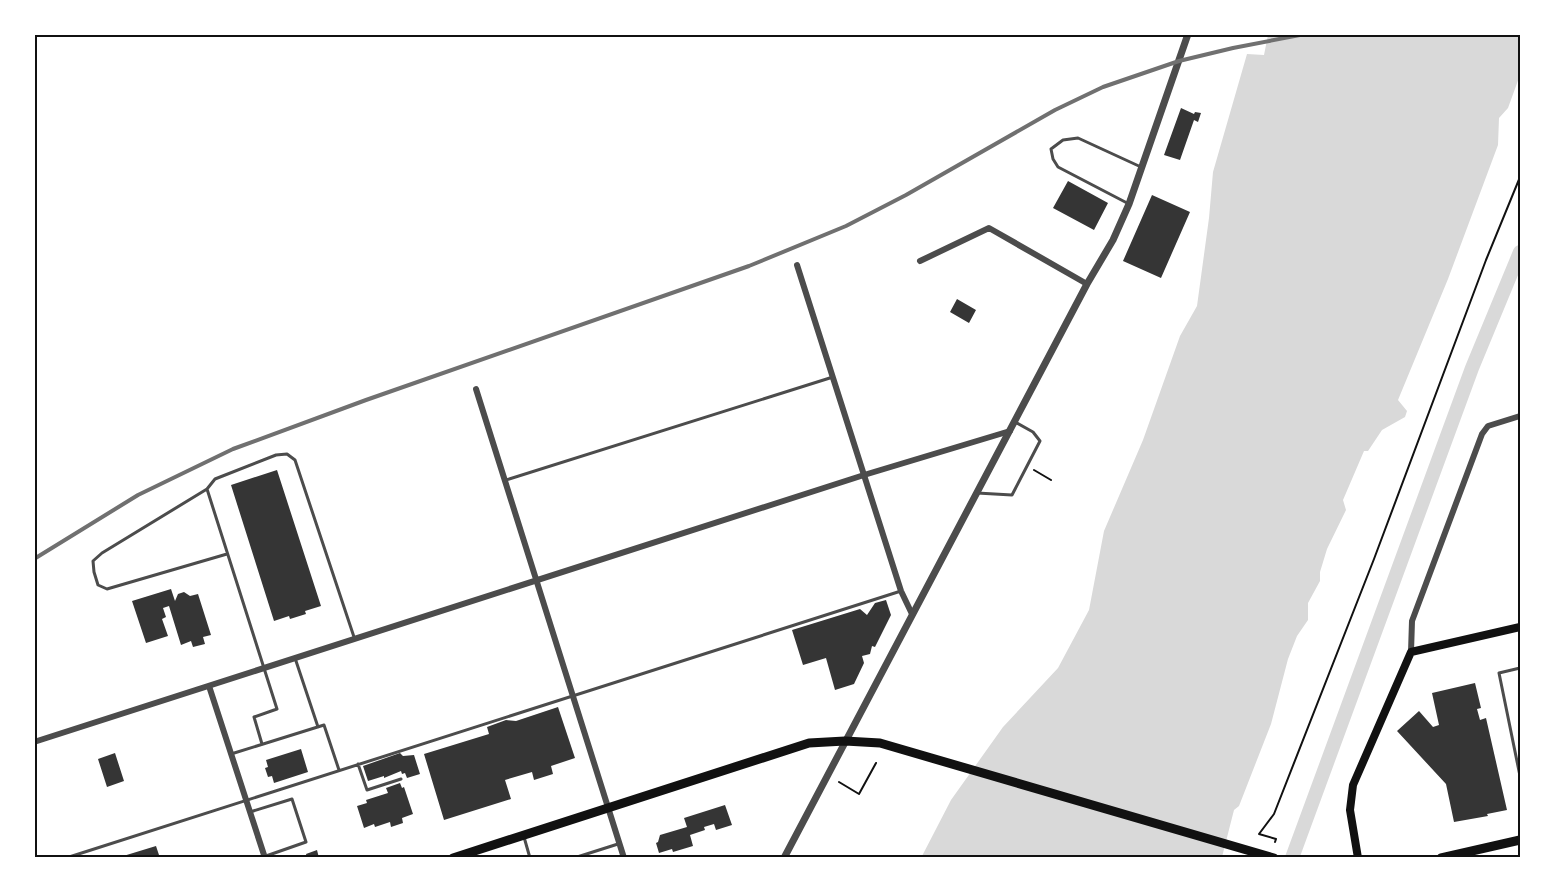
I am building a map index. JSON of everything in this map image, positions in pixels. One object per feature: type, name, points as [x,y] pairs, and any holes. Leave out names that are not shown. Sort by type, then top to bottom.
[{"type":"main road","points":[[1358,858],[1350,810],[1353,785],[1411,652],[1521,627]]},
{"type":"main road","points":[[453,858],[809,744],[846,741],[880,743],[1274,858]]},
{"type":"main road","points":[[1441,858],[1521,840]]},
{"type":"street","points":[[784,858],[1087,284],[1113,240],[1143,168],[1188,34]]},
{"type":"street","points":[[920,261],[989,228],[1087,284]]},
{"type":"street","points":[[797,265],[901,591],[912,614]]},
{"type":"street","points":[[476,389],[624,858]]},
{"type":"street","points":[[1411,652],[1412,621],[1479,443],[1488,426],[1521,416]]},
{"type":"street","points":[[34,742],[1010,431]]},
{"type":"street","points":[[209,686],[265,857]]},
{"type":"lane","points":[[1129,204],[1058,168],[1051,149],[1063,140],[1078,138],[1143,168]]},
{"type":"lane","points":[[506,480],[832,377]]},
{"type":"lane","points":[[977,494],[1012,495],[1040,441],[1033,432],[1015,422]]},
{"type":"lane","points":[[227,554],[107,589],[98,585],[94,572],[93,561],[102,553],[207,489],[215,479],[276,455],[287,454],[295,460],[354,639]]},
{"type":"lane","points":[[207,489],[278,709],[254,717],[262,744]]},
{"type":"lane","points":[[66,858],[901,591]]},
{"type":"lane","points":[[295,658],[318,727]]},
{"type":"lane","points":[[1521,668],[1499,673],[1521,776]]},
{"type":"lane","points":[[231,754],[324,725],[339,770]]},
{"type":"lane","points":[[358,764],[367,790],[400,779]]},
{"type":"lane","points":[[250,812],[292,799],[306,842],[265,857]]},
{"type":"lane","points":[[523,835],[530,858]]},
{"type":"lane","points":[[574,858],[620,843]]},
{"type":"path","points":[[1275,842],[1276,839],[1259,834],[1274,814],[1374,559],[1486,260],[1521,177]]},
{"type":"path","points":[[1027,466],[1051,480]]},
{"type":"path","points":[[839,782],[859,794],[876,763]]},
{"type":"shaded area","points":[[1268,35],[1520,35],[1520,75],[1508,108],[1499,118],[1498,145],[1448,279],[1398,400],[1407,411],[1405,417],[1382,430],[1368,451],[1364,451],[1343,500],[1346,510],[1327,549],[1320,572],[1320,581],[1308,603],[1308,620],[1297,636],[1288,659],[1271,724],[1239,806],[1234,810],[1222,857],[921,858],[951,800],[1003,727],[1058,668],[1089,610],[1104,531],[1143,440],[1180,336],[1197,306],[1213,172],[1247,54],[1264,55]]},
{"type":"building","points":[[1181,108],[1194,114],[1195,112],[1201,113],[1198,122],[1194,120],[1180,160],[1164,155]]},
{"type":"building","points":[[1068,181],[1108,203],[1094,230],[1053,208]]},
{"type":"building","points":[[1152,195],[1190,212],[1161,278],[1123,261]]},
{"type":"building","points":[[957,299],[976,310],[969,323],[950,312]]},
{"type":"building","points":[[277,470],[321,606],[305,611],[306,614],[274,621],[231,485]]},
{"type":"building","points":[[171,589],[175,601],[178,594],[184,592],[190,596],[198,594],[211,635],[203,637],[205,644],[193,647],[191,641],[181,645],[169,606],[163,608],[166,617],[162,619],[168,636],[146,643],[132,601]]},
{"type":"building","points":[[886,600],[891,615],[875,647],[872,646],[870,654],[862,656],[864,663],[854,684],[835,690],[826,658],[803,665],[792,630],[860,609],[867,615],[875,603]]},
{"type":"building","points":[[1475,683],[1481,708],[1477,709],[1480,720],[1486,718],[1507,810],[1454,822],[1446,784],[1397,731],[1419,711],[1433,727],[1439,725],[1432,693]]},
{"type":"building","points":[[558,707],[575,758],[551,766],[553,774],[534,780],[532,772],[505,780],[511,799],[444,820],[424,754],[489,734],[487,727],[506,720],[516,721]]},
{"type":"building","points":[[301,749],[308,772],[274,783],[272,776],[268,777],[265,768],[268,767],[266,760]]},
{"type":"building","points":[[115,753],[124,781],[107,787],[98,759]]},
{"type":"building","points":[[400,753],[403,756],[414,755],[420,774],[407,778],[401,771],[368,781],[363,766]]},
{"type":"building","points":[[400,783],[402,788],[404,787],[413,814],[402,818],[403,823],[391,827],[390,822],[364,828],[357,806],[367,803],[366,800],[388,793],[386,788]]},
{"type":"building","points":[[725,805],[732,825],[716,830],[714,824],[704,827],[705,830],[690,835],[693,846],[673,852],[672,849],[659,853],[656,843],[660,835],[687,827],[684,818]]},
{"type":"building","points":[[156,846],[160,858],[120,857]]},
{"type":"building","points":[[317,850],[319,858],[307,858],[306,854]]},
{"type":"waterway","points":[[1292,858],[1472,368],[1520,252]]},
{"type":"railway","points":[[34,559],[138,495],[233,449],[749,266],[846,226],[906,195],[1055,110],[1103,87],[1179,61],[1305,34]]}]
